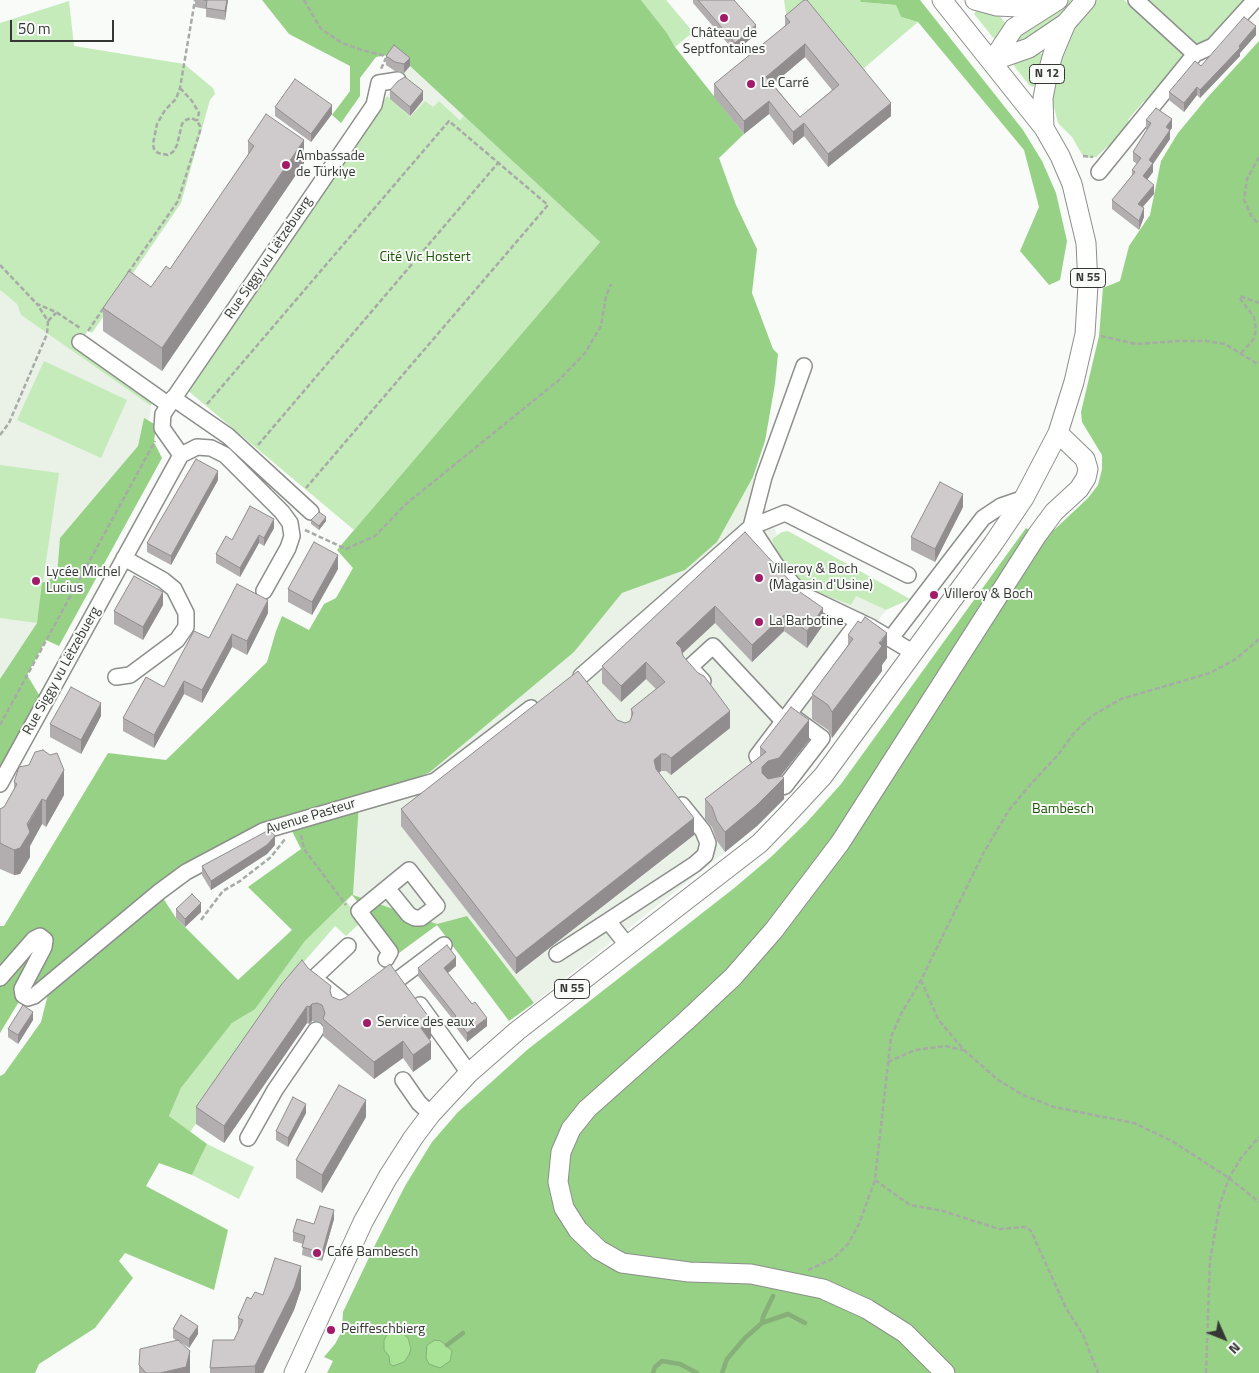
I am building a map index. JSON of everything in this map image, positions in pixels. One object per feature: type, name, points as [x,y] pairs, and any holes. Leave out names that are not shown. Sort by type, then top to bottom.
[{"type":"main road","name":"N 12","points":[[942,0],[1044,128]]},
{"type":"main road","points":[[975,0],[996,6],[1019,6],[1054,2]]},
{"type":"main road","name":"N 12","points":[[992,61],[1029,48],[1066,22],[1086,0]]},
{"type":"main road","points":[[992,61],[1014,28],[1054,2]]},
{"type":"main road","name":"N 12","points":[[1044,128],[1042,98],[1053,54],[1066,22]]},
{"type":"main road","name":"N 55","points":[[294,1373],[363,1222],[388,1178],[431,1114],[469,1072],[517,1031],[760,843],[786,816],[823,776],[993,544],[1024,498],[1058,432],[1074,382],[1085,334],[1088,285],[1086,243],[1072,184],[1060,156],[1044,128]]},
{"type":"main road","points":[[945,1373],[905,1333],[867,1309],[823,1289],[751,1274],[689,1272],[622,1263],[599,1250],[578,1230],[564,1208],[558,1182],[561,1152],[571,1129],[587,1109],[686,1022],[733,977],[774,930],[840,843],[1037,535],[1054,512],[1079,489],[1086,478],[1088,469],[1085,460],[1058,432]]},
{"type":"street","points":[[1136,0],[1195,54]]},
{"type":"street","points":[[1099,172],[1195,54],[1213,46],[1255,0]]},
{"type":"street","name":"Rue Siggy vu Lëtzebuerg","points":[[162,428],[163,414],[171,401],[374,105],[378,83],[398,80]]},
{"type":"street","points":[[84,337],[171,401],[198,415],[228,436],[311,512]]},
{"type":"street","points":[[804,366],[764,477],[751,527],[776,565],[795,587],[812,599],[859,621],[914,653]]},
{"type":"street","points":[[162,428],[182,455],[197,447],[211,448],[225,455],[282,512],[290,523],[292,536],[288,548],[264,591]]},
{"type":"street","name":"Rue Siggy vu Lëtzebuerg","points":[[0,784],[182,455]]},
{"type":"street","points":[[891,638],[983,518],[1001,506],[1024,498]]},
{"type":"street","points":[[593,690],[575,678],[751,527],[785,513],[908,575]]},
{"type":"street","points":[[116,677],[130,675],[177,640],[186,627],[186,613],[174,589],[163,580],[124,558]]},
{"type":"street","points":[[757,756],[859,621]]},
{"type":"street","points":[[705,684],[690,668],[713,646],[786,717],[822,738],[785,786],[771,790]]},
{"type":"street","name":"Avenue Pasteur","points":[[0,978],[34,938],[40,936],[45,940],[44,947],[22,989],[23,995],[28,998],[34,996],[159,892],[186,872],[263,831],[435,781],[540,701]]},
{"type":"street","points":[[557,954],[695,864],[705,855],[708,842],[703,831],[673,794]]},
{"type":"street","points":[[387,888],[359,911],[390,952],[390,970]]},
{"type":"street","points":[[608,921],[628,946]]},
{"type":"street","points":[[360,925],[390,970],[469,1072]]},
{"type":"street","points":[[390,970],[444,945]]},
{"type":"street","points":[[348,946],[314,978],[342,1005],[359,992]]},
{"type":"street","points":[[248,1138],[275,1090],[316,1030]]},
{"type":"street","points":[[403,1080],[419,1103],[431,1114]]},
{"type":"path","points":[[128,274],[178,201],[200,132],[200,126],[197,121],[191,118],[182,124],[177,145],[173,152],[168,155],[158,153],[152,144],[157,124],[165,110],[176,100],[180,88],[195,0]]},
{"type":"path","points":[[304,0],[321,29],[342,43],[382,55],[386,58],[383,63]]},
{"type":"path","points":[[702,38],[714,28]]},
{"type":"path","points":[[180,88],[192,101],[199,113],[197,121]]},
{"type":"path","points":[[198,415],[449,121],[548,205],[297,499]]},
{"type":"path","points":[[1259,157],[1247,178],[1244,200],[1252,217],[1259,224]]},
{"type":"path","points":[[249,456],[498,163]]},
{"type":"path","points":[[0,265],[37,304],[48,321]]},
{"type":"path","points":[[290,523],[346,550],[375,536],[406,504],[559,380],[585,353],[601,326],[606,296],[611,284]]},
{"type":"path","points":[[1241,353],[1252,340],[1256,330],[1254,317],[1240,296],[1259,303]]},
{"type":"path","points":[[37,304],[56,312],[84,337],[105,306]]},
{"type":"path","points":[[0,435],[9,423],[47,334],[48,321],[56,312]]},
{"type":"path","points":[[1085,334],[1136,344],[1180,341],[1206,341],[1225,344],[1259,366]]},
{"type":"path","points":[[0,725],[162,428]]},
{"type":"path","points":[[798,1283],[809,1268],[834,1258],[848,1244],[859,1224],[875,1180],[891,1037],[900,1014],[921,980],[984,852],[1004,819],[1074,733],[1093,715],[1121,699],[1210,673],[1236,659],[1259,638]]},
{"type":"path","points":[[201,920],[223,891],[240,881],[271,857],[286,838],[293,822]]},
{"type":"path","points":[[293,822],[304,849],[360,925]]},
{"type":"path","points":[[921,980],[938,1019],[964,1050],[998,1080],[1023,1095],[1054,1107],[1134,1123],[1172,1141],[1229,1178],[1259,1202]]},
{"type":"path","points":[[888,1062],[916,1050],[945,1046],[964,1050]]},
{"type":"path","points":[[1206,1373],[1210,1260],[1220,1204],[1229,1178],[1241,1158],[1259,1137]]},
{"type":"path","points":[[875,1180],[910,1205],[943,1211],[999,1229],[1026,1227],[1031,1231],[1066,1308],[1083,1336],[1098,1373]]},
{"type":"shaded area","points":[[394,54],[410,66],[464,116],[461,120],[439,101],[433,108],[410,117],[387,96],[401,75],[386,65]]},
{"type":"shaded area","name":"Lycée Michel Lucius","points":[[0,290],[17,304],[21,315],[151,406],[146,448],[0,714]]},
{"type":"shaded area","points":[[753,477],[777,535],[772,539],[851,605],[856,596],[886,610],[864,639],[888,657],[879,669],[882,671],[784,799],[757,826],[534,1003],[467,916],[437,924],[353,895],[359,803],[574,652],[622,593],[685,570],[717,542]]},
{"type":"shaded area","points":[[396,1330],[408,1338],[411,1349],[404,1362],[393,1366],[390,1364],[389,1356],[384,1350],[384,1340],[388,1333]]},
{"type":"shaded area","points":[[435,1340],[441,1341],[452,1351],[450,1361],[440,1368],[429,1364],[426,1358],[427,1345]]},
{"type":"green space","points":[[262,0],[641,0],[667,33],[675,47],[744,134],[719,158],[736,205],[757,249],[752,293],[773,349],[778,354],[765,441],[753,477],[717,542],[685,570],[622,593],[574,652],[430,772],[359,803],[353,895],[437,924],[467,916],[534,1003],[509,1021],[437,925],[399,953],[352,895],[305,941],[255,1009],[232,1023],[181,1088],[169,1116],[207,1144],[192,1175],[159,1163],[146,1186],[228,1230],[214,1290],[125,1253],[119,1261],[133,1278],[95,1328],[39,1364],[35,1373],[0,1373],[0,1076],[4,1074],[41,1022],[51,982],[23,995],[0,1033],[0,926],[4,926],[108,753],[166,760],[267,662],[282,616],[309,630],[324,604],[336,598],[353,568],[337,550],[600,242],[410,66],[394,54],[376,57],[360,78],[360,96],[341,123],[332,115],[350,91],[350,66],[289,34]],"holes":[[[288,823],[301,849],[248,887],[292,930],[238,980],[176,918],[159,892]]]},
{"type":"green space","points":[[641,0],[666,0],[693,32],[675,47],[667,33]]},
{"type":"green space","points":[[784,0],[860,0],[861,2],[896,5],[901,17],[918,22],[857,74],[788,26]]},
{"type":"green space","points":[[860,0],[920,0],[1023,130],[1042,161],[1056,193],[1067,241],[1060,280],[1049,285],[1020,251],[1039,207],[1024,150],[918,22],[901,17],[896,5],[861,2]]},
{"type":"green space","points":[[1069,0],[1076,0],[1060,16],[1021,43],[1011,44],[1021,30]]},
{"type":"green space","points":[[1096,0],[1124,0],[1185,55],[1148,104],[1144,101],[1128,120],[1131,124],[1114,146],[1108,146],[1096,157],[1090,158],[1083,156],[1072,137],[1058,123],[1052,99],[1060,58],[1071,35],[1087,10]]},
{"type":"green space","points":[[1144,0],[1248,0],[1209,42],[1201,45],[1194,44]]},
{"type":"green space","points":[[69,1],[74,46],[184,64],[213,88],[215,94],[210,100],[181,203],[92,333],[88,330],[81,342],[153,392],[151,406],[21,315],[17,304],[0,290],[0,23]]},
{"type":"green space","points":[[976,11],[997,13],[1007,25],[995,40],[974,14]]},
{"type":"green space","name":"Bambësch","points":[[1259,41],[1259,1373],[327,1373],[333,1361],[324,1357],[335,1344],[342,1331],[343,1312],[376,1243],[405,1186],[432,1142],[458,1112],[527,1050],[733,889],[771,857],[807,822],[841,784],[1026,528],[1037,535],[1055,529],[1088,498],[1098,485],[1102,469],[1102,455],[1082,422],[1081,412],[1099,336],[1103,288],[1120,281],[1129,246],[1150,215],[1161,161],[1178,133]],"holes":[[[401,1332],[408,1338],[411,1348],[389,1360],[389,1356]]]},
{"type":"green space","points":[[1038,52],[1044,55],[1037,84],[1033,87],[1029,85],[1013,63]]},
{"type":"green space","name":"Cité Vic Hostert","points":[[387,96],[410,117],[425,101],[433,107],[439,101],[460,120],[464,116],[600,242],[354,530],[186,389]]},
{"type":"green space","points":[[44,361],[127,400],[101,458],[17,420]]},
{"type":"green space","points":[[144,418],[156,425],[154,442],[162,458],[59,646],[46,640],[27,675],[41,698],[0,772],[0,679],[37,623],[42,583],[57,576],[60,538],[138,446]]},
{"type":"green space","points":[[0,465],[59,473],[37,623],[0,618]]},
{"type":"green space","points":[[788,531],[910,599],[886,610],[856,596],[851,605],[819,593],[800,582],[775,549],[772,539],[782,532]]},
{"type":"green space","points":[[346,901],[361,922],[346,936],[335,926],[296,971],[282,1002],[190,1132],[169,1116],[181,1088],[232,1023],[255,1008],[305,941]]},
{"type":"green space","points":[[207,1144],[254,1167],[239,1199],[192,1175]]},
{"type":"building","points":[[207,0],[227,0],[225,11],[206,8]]},
{"type":"building","name":"Château de Septfontaines","points":[[698,0],[734,0],[756,25],[735,43]]},
{"type":"building","name":"Le Carré","points":[[804,0],[807,0],[891,103],[828,154],[804,123],[793,132],[769,101],[744,121],[714,84],[790,22],[785,16]],"holes":[[[805,44],[839,85],[800,117],[766,77]]]},
{"type":"building","points":[[1244,17],[1256,26],[1239,46],[1240,48],[1200,90],[1197,87],[1184,103],[1169,92],[1195,61],[1201,66]]},
{"type":"building","points":[[394,45],[410,58],[404,64],[395,62],[386,56]]},
{"type":"building","points":[[405,77],[423,91],[410,107],[390,90],[398,81]]},
{"type":"building","points":[[295,79],[332,105],[311,134],[275,107]]},
{"type":"building","points":[[1156,108],[1172,119],[1166,127],[1170,130],[1149,160],[1153,163],[1143,176],[1154,185],[1138,204],[1144,208],[1139,221],[1112,200],[1135,172],[1132,170],[1141,158],[1133,152],[1151,123],[1146,120]]},
{"type":"building","points":[[266,114],[304,140],[162,348],[103,308],[129,271],[151,287],[166,266],[170,269],[254,146],[248,141]]},
{"type":"building","points":[[196,459],[218,471],[171,556],[147,543]]},
{"type":"building","points":[[940,482],[963,494],[935,549],[911,537]]},
{"type":"building","points":[[250,506],[274,519],[264,538],[259,535],[240,568],[216,554],[226,536],[232,540]]},
{"type":"building","points":[[319,512],[326,517],[319,526],[311,520]]},
{"type":"building","points":[[745,532],[800,592],[823,608],[807,631],[784,615],[752,645],[715,606],[676,643],[681,648],[683,656],[698,673],[704,676],[730,711],[671,758],[666,754],[661,754],[654,760],[656,769],[694,818],[516,958],[401,809],[578,671],[617,720],[625,723],[630,721],[633,713],[631,709],[665,682],[646,662],[621,686],[602,666]]},
{"type":"building","points":[[314,542],[338,555],[312,602],[288,589]]},
{"type":"building","points":[[134,576],[163,592],[143,627],[114,611]]},
{"type":"building","points":[[237,584],[268,600],[247,641],[232,634],[202,690],[184,681],[154,735],[123,718],[146,677],[164,687],[194,631],[209,638]]},
{"type":"building","points":[[865,617],[887,633],[879,643],[882,646],[832,712],[828,705],[812,694],[853,639],[848,635],[858,621],[861,623]]},
{"type":"building","points":[[71,687],[101,703],[81,740],[50,724]]},
{"type":"building","points":[[791,707],[809,720],[779,758],[768,761],[762,767],[762,773],[768,779],[782,776],[784,778],[757,805],[725,832],[717,821],[712,807],[705,799],[766,752],[760,747]]},
{"type":"building","points":[[43,750],[50,755],[57,753],[64,770],[46,801],[42,799],[27,824],[30,832],[20,848],[14,850],[0,843],[0,809],[4,807],[17,784],[14,782],[19,767],[29,765],[35,752]]},
{"type":"building","points":[[270,830],[275,836],[267,845],[211,881],[202,866]]},
{"type":"building","points":[[192,894],[201,903],[185,919],[176,909]]},
{"type":"building","points":[[447,945],[456,957],[444,968],[472,1004],[475,1002],[487,1018],[467,1033],[418,968]]},
{"type":"building","points":[[302,960],[308,968],[331,986],[332,997],[340,1000],[390,964],[431,1020],[421,1028],[431,1042],[413,1055],[403,1041],[374,1062],[323,1019],[325,1013],[322,1005],[317,1003],[309,1007],[307,1006],[224,1126],[196,1107],[281,985]]},
{"type":"building","points":[[23,1005],[33,1012],[18,1035],[8,1029]]},
{"type":"building","points":[[339,1085],[366,1100],[322,1175],[296,1160]]},
{"type":"building","points":[[293,1097],[306,1104],[288,1138],[276,1131]]},
{"type":"building","points":[[320,1206],[334,1210],[322,1253],[302,1247],[305,1236],[293,1232],[297,1219],[314,1224]]},
{"type":"building","points":[[275,1258],[301,1266],[294,1288],[255,1366],[210,1368],[213,1340],[234,1340],[243,1320],[238,1318],[247,1297],[251,1299],[255,1292],[263,1295]]},
{"type":"building","points":[[181,1315],[198,1326],[189,1339],[173,1329]]},
{"type":"building","points":[[178,1340],[190,1351],[186,1367],[160,1373],[146,1373],[139,1365],[140,1349]]},
{"type":"waterway","points":[[762,1323],[773,1296]]},
{"type":"waterway","points":[[722,1373],[727,1359],[745,1338],[762,1323],[788,1314],[805,1323]]},
{"type":"waterway","points":[[447,1345],[463,1333]]},
{"type":"waterway","points":[[653,1373],[655,1367],[662,1361],[680,1364],[697,1373]]},
{"type":"place","name":"Château de Septfontaines","points":[[724,18]]},
{"type":"place","name":"Le Carré","points":[[751,84]]},
{"type":"place","name":"Ambassade de Türkiye","points":[[286,165]]},
{"type":"place","name":"Villeroy & Boch (Magasin d'Usine)","points":[[759,578]]},
{"type":"place","name":"Lycée Michel Lucius","points":[[36,581]]},
{"type":"place","name":"Villeroy & Boch","points":[[934,595]]},
{"type":"place","name":"La Barbotine","points":[[759,622]]},
{"type":"place","name":"Service des eaux","points":[[367,1023]]},
{"type":"place","name":"Café Bambesch","points":[[317,1253]]},
{"type":"place","name":"Peiffeschbierg","points":[[331,1330]]}]
